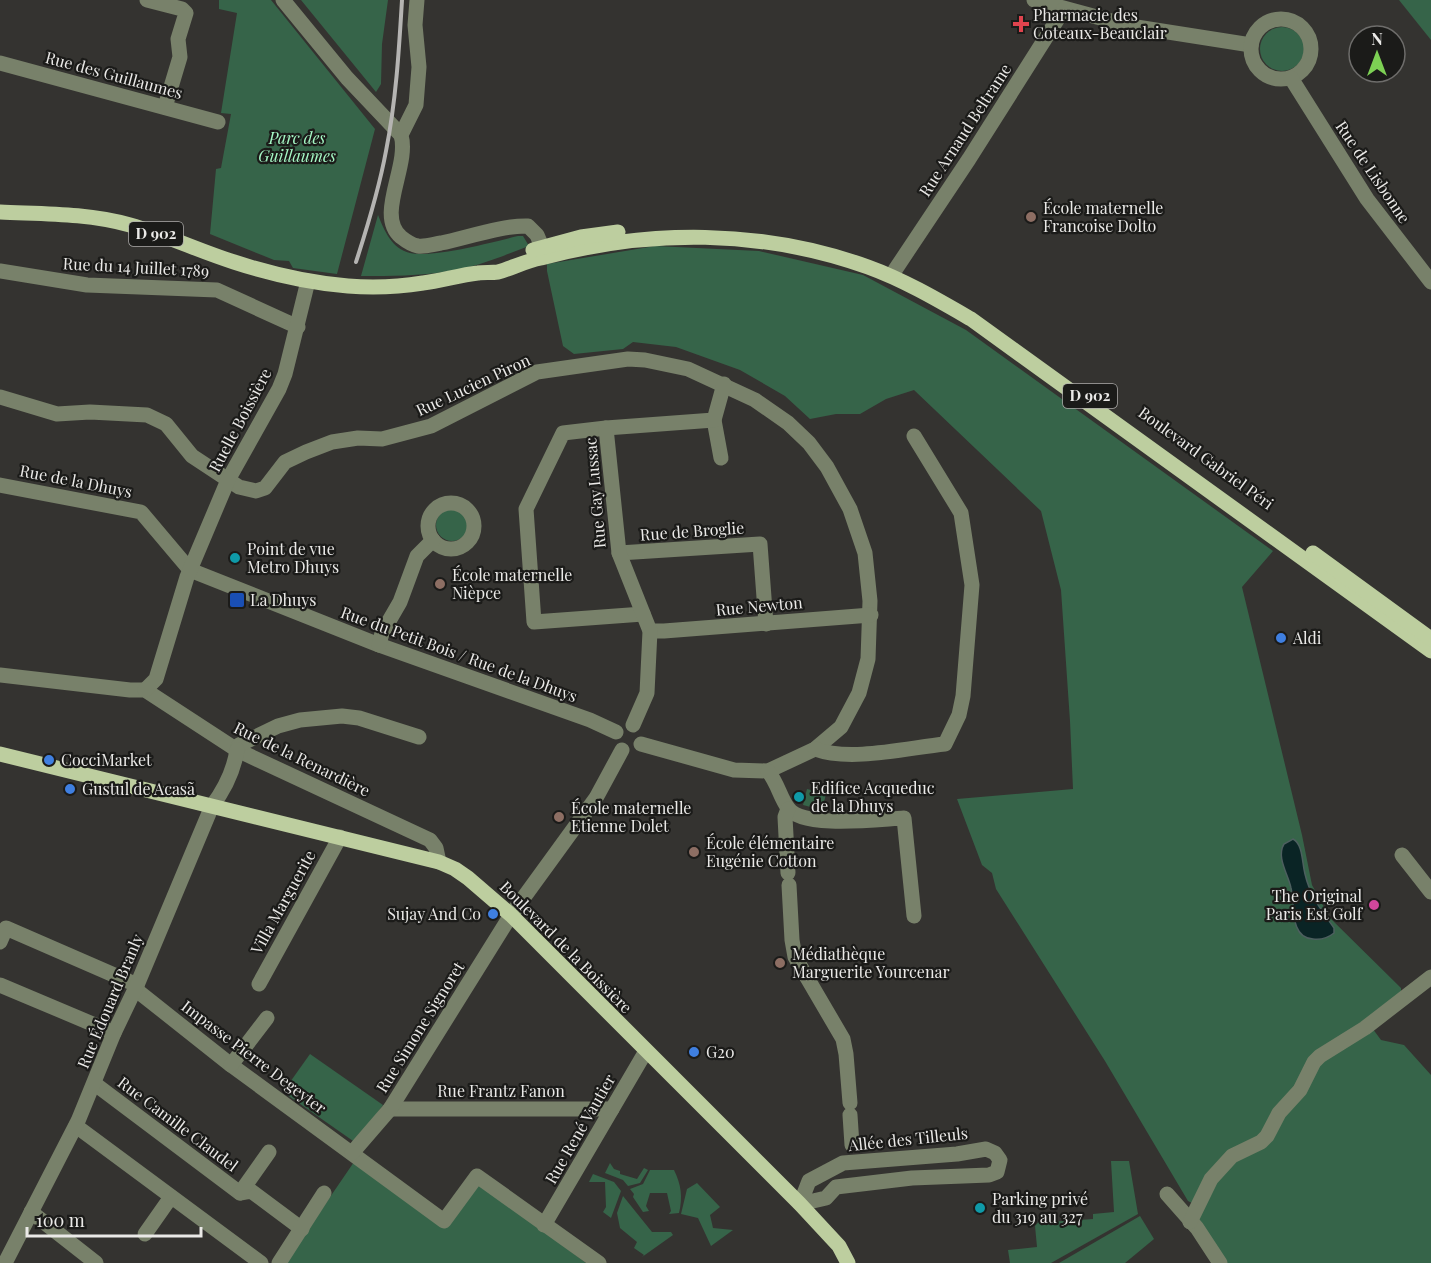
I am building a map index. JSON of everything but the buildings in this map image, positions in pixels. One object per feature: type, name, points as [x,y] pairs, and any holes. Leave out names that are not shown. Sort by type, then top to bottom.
[{"type":"main road","name":"Boulevard Gabriel Péri","points":[[0,212],[97,218],[130,225],[237,263],[308,280],[355,286],[422,284],[478,273],[495,273],[541,258],[599,245],[656,237],[710,237],[765,242],[797,247],[869,267],[916,288],[971,319],[1431,651]]},
{"type":"main road","name":"Boulevard Gabriel Péri","points":[[478,273],[542,247],[581,237],[651,229],[735,229],[799,237],[844,250],[895,270],[943,293],[972,311],[1244,508],[1307,549],[1431,639]]},
{"type":"main road","name":"Boulevard de la Boissière","points":[[0,754],[439,862],[462,874],[511,915],[800,1204],[839,1246],[848,1263]]},
{"type":"street","points":[[147,0],[183,9],[186,13],[178,39],[180,57],[165,107]]},
{"type":"street","points":[[283,0],[347,78],[401,135],[404,145],[403,158],[391,210],[391,219],[399,235],[417,246],[423,246],[511,227],[528,226],[537,235],[542,247]]},
{"type":"street","points":[[401,135],[416,105],[419,67],[415,25],[417,0]]},
{"type":"street","points":[[1034,0],[1130,26],[1251,45]]},
{"type":"street","name":"Rue Arnaud Beltrame","points":[[895,270],[1064,9]]},
{"type":"street","points":[[1288,19],[1303,28],[1311,43],[1310,60],[1299,74],[1291,78],[1282,79],[1265,75],[1254,62],[1251,45],[1254,35],[1269,21],[1288,19]]},
{"type":"street","name":"Rue des Guillaumes","points":[[0,63],[218,122]]},
{"type":"street","name":"Rue de Lisbonne","points":[[1291,78],[1367,199],[1431,282]]},
{"type":"street","name":"Rue du 14 Juillet 1789","points":[[0,271],[87,285],[217,290],[298,327]]},
{"type":"street","name":"Ruelle Boissière","points":[[145,690],[156,679],[190,570],[228,480],[279,389],[298,327],[308,280]]},
{"type":"street","name":"Rue Lucien Piron","points":[[228,480],[244,489],[260,490],[265,488],[285,462],[291,459],[332,442],[358,438],[382,439],[431,426],[537,372],[628,359],[645,360],[688,369],[755,400],[788,423],[808,443],[827,467],[850,509],[865,553],[871,615],[868,658],[859,693],[841,727],[815,749],[768,771]]},
{"type":"street","points":[[721,458],[714,420],[724,384]]},
{"type":"street","points":[[0,398],[57,414],[90,412],[147,415],[166,424],[192,456],[228,480]]},
{"type":"street","name":"Rue Gay Lussac","points":[[633,725],[647,693],[650,631],[619,553],[606,428],[714,420]]},
{"type":"street","points":[[606,428],[563,433],[526,509],[534,622],[643,614]]},
{"type":"street","points":[[815,749],[829,754],[850,755],[945,744],[960,715],[972,585],[961,513],[914,436]]},
{"type":"street","name":"Rue de la Dhuys","points":[[0,485],[141,512],[190,570]]},
{"type":"street","points":[[380,645],[382,633],[400,602],[417,556],[433,540]]},
{"type":"street","name":"Rue de Broglie","points":[[619,553],[760,544],[766,624]]},
{"type":"street","name":"Rue du Petit Bois / Rue de la Dhuys","points":[[190,570],[380,645],[590,720],[616,732]]},
{"type":"street","name":"Rue Newton","points":[[650,631],[871,615]]},
{"type":"street","name":"Rue de la Renardière","points":[[0,675],[145,690],[237,750],[430,840],[436,848],[439,862]]},
{"type":"street","points":[[237,750],[239,745],[278,726],[300,720],[332,717],[359,718],[419,737]]},
{"type":"street","points":[[625,724],[633,725],[638,727],[642,735],[641,744],[635,750],[626,752],[615,740],[616,732],[625,724]]},
{"type":"street","points":[[641,744],[734,770],[768,771],[777,783],[788,809],[801,818],[842,822],[904,818],[914,916]]},
{"type":"street","name":"Rue Édouard Branly","points":[[6,1252],[31,1212],[76,1126],[212,806],[222,794],[237,750]]},
{"type":"street","name":"Rue Simone Signoret","points":[[352,1153],[390,1109],[511,915],[596,798],[622,750]]},
{"type":"street","points":[[788,809],[785,817],[795,957],[843,1039],[852,1145]]},
{"type":"street","name":"Villa Marguerite","points":[[259,984],[340,837]]},
{"type":"street","points":[[1402,855],[1430,889]]},
{"type":"street","name":"Impasse Pierre Degeyter","points":[[3,935],[136,987],[231,1065],[444,1221],[477,1176],[544,1225]]},
{"type":"street","points":[[1190,1222],[1211,1179],[1232,1156],[1261,1142],[1267,1136],[1279,1113],[1300,1090],[1314,1062],[1365,1028],[1431,977]]},
{"type":"street","points":[[0,985],[114,1033]]},
{"type":"street","points":[[231,1065],[267,1018]]},
{"type":"street","name":"Rue René Vautier","points":[[544,1225],[646,1051]]},
{"type":"street","name":"Rue Camille Claudel","points":[[95,1084],[240,1192],[251,1191],[302,1229]]},
{"type":"street","name":"Rue Frantz Fanon","points":[[390,1109],[612,1109]]},
{"type":"street","points":[[76,1126],[261,1263]]},
{"type":"street","name":"Allée des Tilleuls","points":[[986,1149],[995,1153],[1000,1160],[997,1172],[989,1175],[912,1178],[836,1187],[826,1198],[800,1204],[809,1180],[843,1163],[957,1154],[986,1149]]},
{"type":"street","name":"Rue Camille Claudel","points":[[240,1192],[269,1152]]},
{"type":"street","points":[[279,1263],[324,1193]]},
{"type":"street","points":[[1167,1194],[1197,1228],[1220,1263]]},
{"type":"street","points":[[145,1234],[171,1197]]},
{"type":"street","points":[[31,1212],[96,1263]]},
{"type":"street","points":[[544,1225],[599,1263]]},
{"type":"green space","name":"Parc des Guillaumes","points":[[219,0],[271,0],[375,129],[337,274],[293,268],[289,261],[274,260],[210,234],[216,169],[221,168],[231,114],[221,113],[237,13],[219,9]]},
{"type":"green space","points":[[301,0],[388,0],[382,44],[381,84],[376,92]]},
{"type":"green space","points":[[1399,0],[1431,0],[1431,40]]},
{"type":"green space","points":[[1282,27],[1298,33],[1304,49],[1298,65],[1282,71],[1266,65],[1260,49],[1266,33]]},
{"type":"green space","points":[[378,215],[386,233],[394,243],[410,253],[448,251],[518,236],[523,236],[529,246],[470,267],[438,273],[361,276]]},
{"type":"green space","points":[[655,246],[759,251],[863,275],[966,330],[1273,551],[1242,587],[1312,885],[1330,918],[1401,988],[1401,992],[1367,1021],[1381,1040],[1404,1045],[1431,1075],[1431,1263],[1227,1263],[1199,1222],[1200,1207],[1188,1201],[1105,1061],[996,889],[992,873],[982,865],[957,799],[1073,789],[1061,590],[1041,511],[914,390],[886,399],[860,414],[836,414],[810,419],[785,396],[740,370],[676,347],[633,342],[623,349],[574,354],[563,346],[547,264]]},
{"type":"green space","points":[[452,509],[464,513],[468,525],[464,537],[452,541],[440,537],[436,525],[440,513]]},
{"type":"green space","points":[[807,789],[826,794],[822,810],[803,805]]},
{"type":"green space","points":[[310,1054],[383,1105],[356,1143],[283,1092]]},
{"type":"green space","points":[[1111,1161],[1129,1161],[1138,1214],[1051,1263],[1010,1263],[1008,1250],[1037,1247],[1035,1226],[1042,1218],[1047,1218],[1048,1222],[1093,1219],[1093,1214],[1114,1212]]},
{"type":"green space","points":[[354,1162],[444,1226],[476,1181],[586,1263],[285,1263]]},
{"type":"green space","points":[[610,1163],[614,1169],[620,1171],[620,1174],[637,1179],[644,1168],[648,1170],[640,1183],[628,1186],[623,1180],[605,1173]]},
{"type":"green space","points":[[650,1170],[674,1170],[681,1191],[679,1213],[669,1214],[671,1211],[667,1193],[650,1193],[646,1206],[649,1211],[643,1212],[630,1189],[643,1184]]},
{"type":"green space","points":[[593,1174],[614,1182],[621,1191],[611,1218],[603,1212],[606,1207],[605,1182],[589,1182]]},
{"type":"green space","points":[[697,1183],[720,1207],[710,1215],[713,1228],[733,1230],[711,1246],[698,1218],[681,1214],[687,1189]]},
{"type":"green space","points":[[623,1196],[652,1232],[671,1232],[673,1235],[642,1257],[644,1255],[634,1248],[637,1242],[620,1228],[617,1213]]},
{"type":"green space","points":[[1140,1216],[1154,1239],[1125,1263],[1059,1263]]},
{"type":"water","points":[[1293,839],[1299,845],[1310,889],[1334,928],[1334,933],[1324,938],[1305,937],[1297,927],[1291,888],[1281,854],[1284,844]]},
{"type":"railway","points":[[356,262],[377,193],[389,132],[397,76],[402,0]]},
{"type":"place","name":"Pharmacie des Coteaux-Beauclair","points":[[1021,24]]},
{"type":"place","name":"École maternelle Francoise Dolto","points":[[1031,217]]},
{"type":"place","name":"Point de vue Metro Dhuys","points":[[235,558]]},
{"type":"place","name":"École maternelle Nièpce","points":[[440,584]]},
{"type":"place","name":"La Dhuys","points":[[237,600]]},
{"type":"place","name":"Aldi","points":[[1281,638]]},
{"type":"place","name":"CocciMarket","points":[[49,760]]},
{"type":"place","name":"Gustul de Acasã","points":[[70,789]]},
{"type":"place","name":"Edifice Acqueduc de la Dhuys","points":[[799,797]]},
{"type":"place","name":"École maternelle Etienne Dolet","points":[[559,817]]},
{"type":"place","name":"École élémentaire Eugénie Cotton","points":[[694,852]]},
{"type":"place","name":"The Original Paris Est Golf","points":[[1374,905]]},
{"type":"place","name":"Sujay And Co","points":[[493,914]]},
{"type":"place","name":"Médiathèque Marguerite Yourcenar","points":[[780,963]]},
{"type":"place","name":"G20","points":[[694,1052]]},
{"type":"place","name":"Parking privé du 319 au 327","points":[[980,1208]]}]
